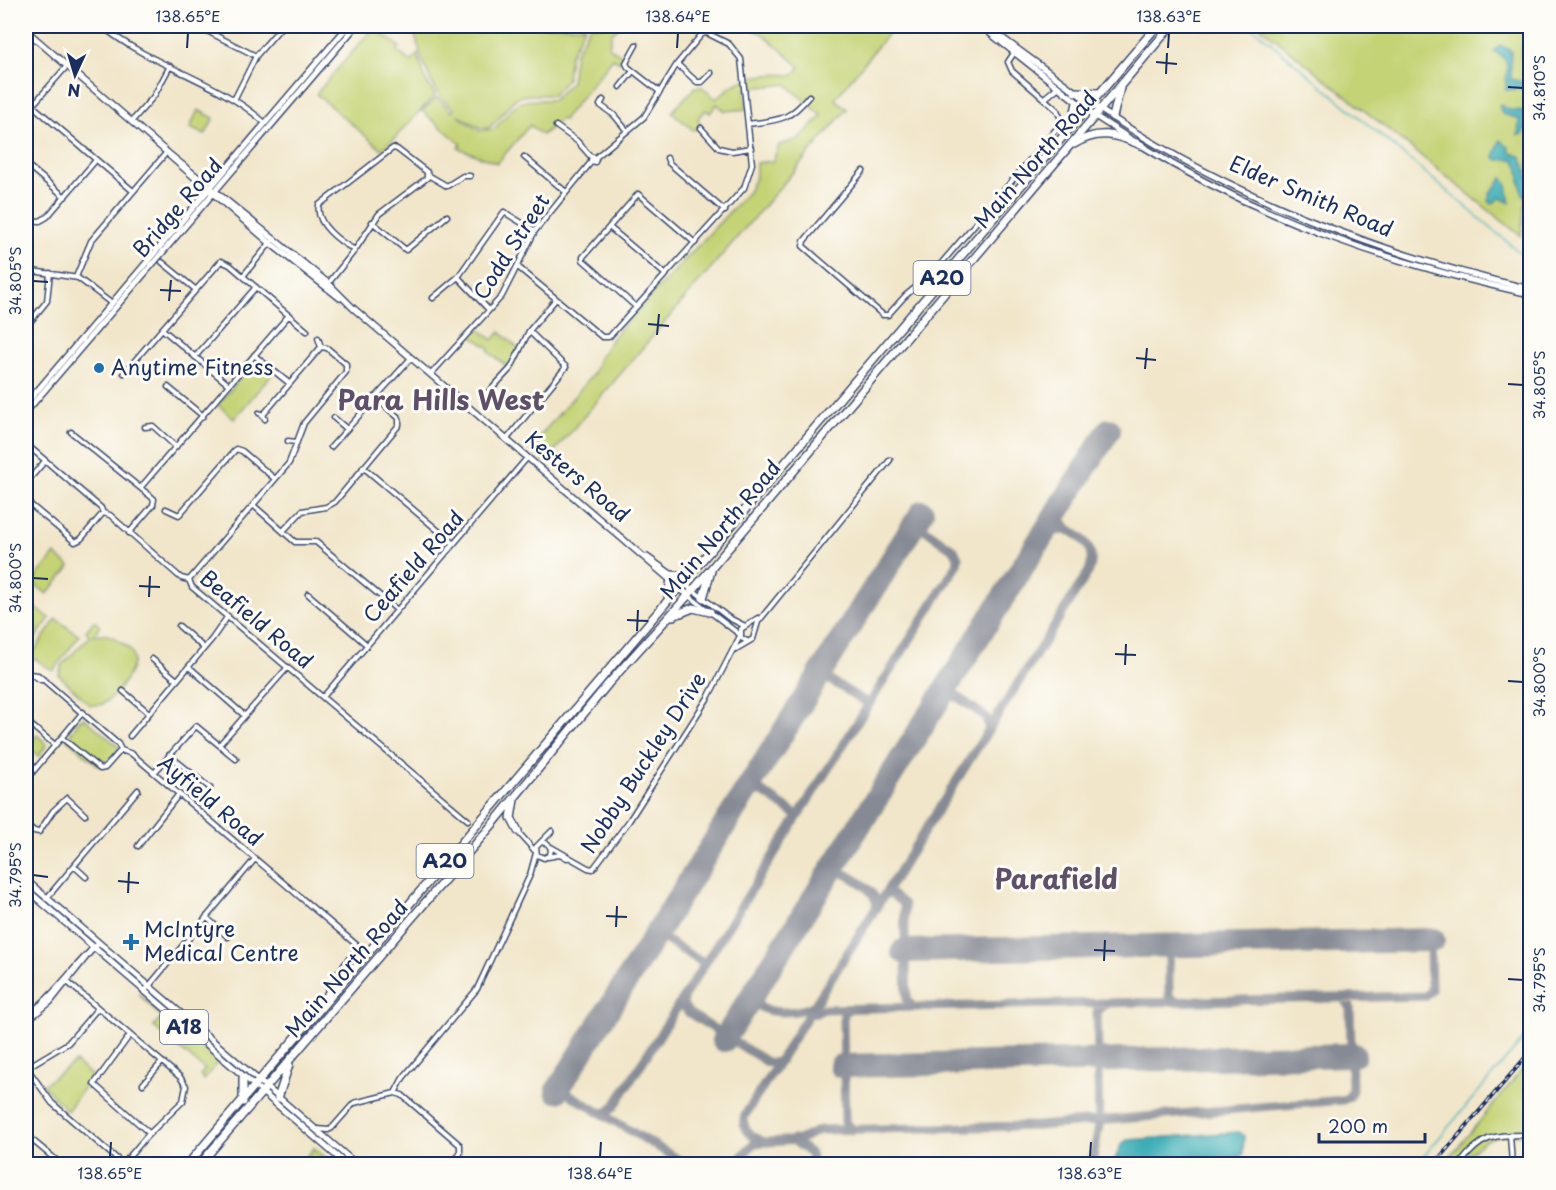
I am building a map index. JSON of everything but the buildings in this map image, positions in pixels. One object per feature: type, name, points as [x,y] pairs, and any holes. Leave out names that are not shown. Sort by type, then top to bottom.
[{"type":"highway","name":"Main North Road","points":[[188,1164],[1157,26]]},
{"type":"highway","name":"Main North Road","points":[[200,1164],[492,825],[600,693],[691,593],[1066,148],[1172,26]]},
{"type":"highway","points":[[1113,117],[1121,86]]},
{"type":"highway","points":[[1075,92],[1100,93]]},
{"type":"highway","points":[[1072,126],[1077,103]]},
{"type":"highway","points":[[1066,148],[1082,138],[1100,133],[1114,134],[1141,145]]},
{"type":"highway","points":[[703,598],[713,566]]},
{"type":"highway","points":[[665,604],[671,577],[681,576],[695,568]]},
{"type":"highway","points":[[668,618],[693,608],[710,612]]},
{"type":"highway","points":[[514,798],[510,814],[518,832]]},
{"type":"highway","points":[[492,825],[498,821],[504,822],[518,832]]},
{"type":"highway","points":[[316,1016],[339,974],[359,948]]},
{"type":"highway","points":[[278,1098],[291,1060]]},
{"type":"highway","points":[[243,1078],[243,1102]]},
{"type":"main road","points":[[27,34],[28,26]]},
{"type":"main road","name":"Bridge Road","points":[[26,404],[212,190],[348,26]]},
{"type":"main road","name":"Bridge Road","points":[[267,125],[356,26]]},
{"type":"main road","points":[[983,26],[1043,73],[1057,88],[1077,103],[1089,107]]},
{"type":"main road","name":"Kesters Road","points":[[27,34],[67,65],[168,153],[691,593]]},
{"type":"main road","points":[[1043,73],[1075,92],[1089,107]]},
{"type":"main road","points":[[1045,98],[1057,88]]},
{"type":"main road","name":"Elder Smith Road","points":[[1089,107],[1141,145],[1184,172],[1255,207],[1362,249],[1432,271],[1530,294]]},
{"type":"main road","name":"Elder Smith Road","points":[[1098,112],[1113,117],[1174,154],[1262,198],[1354,236],[1425,261],[1530,289]]},
{"type":"main road","name":"Bridge Road","points":[[26,412],[113,305],[206,202],[212,190]]},
{"type":"main road","name":"Kesters Road","points":[[212,190],[220,201],[272,241]]},
{"type":"main road","points":[[206,202],[220,201]]},
{"type":"main road","points":[[1354,236],[1362,249],[1375,244]]},
{"type":"main road","name":"A18","points":[[26,880],[43,901]]},
{"type":"main road","name":"A18","points":[[26,889],[203,1034],[346,1164]]},
{"type":"main road","points":[[26,1018],[45,1008],[96,946]]},
{"type":"main road","name":"A18","points":[[146,989],[209,1049],[243,1078],[257,1085]]},
{"type":"main road","points":[[203,1034],[201,1037],[209,1049]]},
{"type":"main road","name":"A18","points":[[264,1091],[278,1098],[356,1164]]},
{"type":"street","points":[[102,26],[123,42],[236,98],[267,125]]},
{"type":"street","points":[[197,26],[256,56]]},
{"type":"street","points":[[236,98],[256,56],[282,26]]},
{"type":"street","points":[[518,267],[605,338],[666,275],[744,188],[750,176],[751,148],[738,53],[729,44],[707,33],[702,34],[696,26]]},
{"type":"street","name":"Codd Street","points":[[431,374],[502,296],[535,231],[566,192],[593,159],[644,117],[677,64],[702,34]]},
{"type":"street","points":[[636,45],[626,63],[660,92]]},
{"type":"street","points":[[863,171],[804,241],[803,246],[883,315],[888,315],[905,296],[933,273],[1058,127],[1060,119],[1057,110],[1012,71],[1008,62],[1016,51]]},
{"type":"street","points":[[677,64],[697,82],[702,82],[711,73]]},
{"type":"street","points":[[32,106],[67,65]]},
{"type":"street","points":[[132,121],[154,96],[170,66]]},
{"type":"street","points":[[620,87],[633,71]]},
{"type":"street","points":[[748,124],[781,120],[791,116],[809,96]]},
{"type":"street","points":[[26,100],[134,191]]},
{"type":"street","points":[[603,100],[600,105],[614,115],[627,131]]},
{"type":"street","points":[[556,126],[577,141],[593,159]]},
{"type":"street","points":[[701,128],[719,148],[732,151],[751,148]]},
{"type":"street","points":[[355,250],[322,222],[318,213],[321,202],[393,148],[397,148],[428,175],[447,186],[463,176],[470,176]]},
{"type":"street","points":[[76,277],[89,244],[168,153]]},
{"type":"street","points":[[524,158],[566,192]]},
{"type":"street","points":[[667,158],[669,164],[725,211]]},
{"type":"street","points":[[26,220],[43,220],[96,160]]},
{"type":"street","points":[[26,164],[65,197]]},
{"type":"street","points":[[326,285],[355,250],[372,222],[423,182],[428,175]]},
{"type":"street","points":[[636,307],[583,260],[638,194],[695,243]]},
{"type":"street","points":[[433,298],[458,277],[504,212],[535,231]]},
{"type":"street","points":[[372,222],[406,250],[447,216]]},
{"type":"street","points":[[609,227],[666,275]]},
{"type":"street","points":[[243,276],[272,241]]},
{"type":"street","points":[[220,255],[221,261],[243,276],[307,331]]},
{"type":"street","points":[[124,373],[221,261]]},
{"type":"street","points":[[162,262],[195,289]]},
{"type":"street","points":[[26,270],[76,277],[113,305]]},
{"type":"street","points":[[26,327],[46,301],[50,273]]},
{"type":"street","points":[[458,277],[489,310]]},
{"type":"street","points":[[195,357],[256,287]]},
{"type":"street","points":[[486,395],[511,368],[529,331],[556,298]]},
{"type":"street","points":[[141,487],[288,315]]},
{"type":"street","points":[[162,329],[229,385]]},
{"type":"street","points":[[507,439],[566,366],[529,331]]},
{"type":"street","points":[[318,338],[321,347]]},
{"type":"street","points":[[262,416],[321,347]]},
{"type":"street","points":[[189,580],[293,456],[304,423],[348,369],[346,364],[327,348],[321,347]]},
{"type":"street","points":[[254,355],[289,384]]},
{"type":"street","points":[[331,447],[411,357]]},
{"type":"street","points":[[168,387],[203,416]]},
{"type":"street","points":[[284,530],[302,511],[326,507],[335,502],[399,425],[399,418],[375,397]]},
{"type":"street","points":[[334,418],[347,429]]},
{"type":"street","points":[[145,427],[153,426],[176,447]]},
{"type":"street","points":[[71,432],[141,487],[154,501],[129,533]]},
{"type":"street","points":[[288,441],[297,442]]},
{"type":"street","name":"Beafield Road","points":[[26,444],[101,508],[103,513],[110,515],[182,578],[189,580],[192,587],[468,820]]},
{"type":"street","points":[[166,509],[179,515],[236,449],[242,451],[275,479]]},
{"type":"street","name":"Ceafield Road","points":[[323,697],[528,457]]},
{"type":"street","points":[[26,483],[45,460]]},
{"type":"street","points":[[748,641],[754,637],[754,630],[768,611],[890,460]]},
{"type":"street","points":[[363,467],[454,543]]},
{"type":"street","points":[[26,501],[75,542],[81,539],[103,513]]},
{"type":"street","points":[[253,505],[296,542],[316,542],[397,610]]},
{"type":"street","name":"Kesters Road","points":[[691,593],[754,630]]},
{"type":"street","name":"Kesters Road","points":[[691,593],[710,612],[748,641]]},
{"type":"street","points":[[308,594],[367,645]]},
{"type":"street","points":[[746,626],[768,611]]},
{"type":"street","points":[[130,736],[189,667],[228,616]]},
{"type":"street","points":[[179,626],[204,648]]},
{"type":"street","name":"Nobby Buckley Drive","points":[[550,846],[588,868],[595,867],[600,862],[629,821],[702,706],[746,626]]},
{"type":"street","points":[[180,638],[186,632]]},
{"type":"street","name":"Nobby Buckley Drive","points":[[733,652],[748,641]]},
{"type":"street","points":[[152,659],[177,680]]},
{"type":"street","points":[[153,672],[158,665]]},
{"type":"street","points":[[189,667],[244,715]]},
{"type":"street","points":[[220,744],[288,667]]},
{"type":"street","name":"Ayfield Road","points":[[27,673],[37,675],[82,712],[118,744],[121,750],[132,754],[359,948]]},
{"type":"street","points":[[123,691],[133,696],[149,713]]},
{"type":"street","points":[[26,779],[82,712]]},
{"type":"street","points":[[26,721],[55,745]]},
{"type":"street","points":[[154,773],[196,726],[236,759]]},
{"type":"street","points":[[62,738],[100,769],[105,768],[121,750]]},
{"type":"street","points":[[170,755],[210,788]]},
{"type":"street","points":[[43,901],[138,790]]},
{"type":"street","points":[[138,846],[179,794]]},
{"type":"street","points":[[26,824],[39,832],[53,811],[67,798],[85,815]]},
{"type":"street","points":[[396,1093],[403,1078],[477,989],[530,875],[535,852],[552,831],[546,857],[530,875]]},
{"type":"street","points":[[518,832],[550,846]]},
{"type":"street","points":[[518,832],[535,852],[546,857]]},
{"type":"street","name":"Nobby Buckley Drive","points":[[546,857],[559,855],[570,859]]},
{"type":"street","points":[[146,989],[255,859]]},
{"type":"street","points":[[74,866],[86,877]]},
{"type":"street","points":[[206,917],[228,937]]},
{"type":"street","points":[[26,948],[29,954],[26,961]]},
{"type":"street","points":[[66,981],[98,1008],[162,1062],[182,1079],[186,1095],[123,1164],[52,1103],[26,1068],[68,1043],[98,1008]]},
{"type":"street","points":[[130,1035],[94,1084],[149,1133]]},
{"type":"street","points":[[143,1084],[162,1062]]},
{"type":"street","points":[[313,1128],[328,1130],[354,1102],[396,1093],[402,1095],[460,1146],[460,1154],[451,1164]]},
{"type":"street","points":[[26,1135],[61,1164]]},
{"type":"street","points":[[1510,1135],[1512,1164]]},
{"type":"street","points":[[1460,1164],[1483,1140],[1510,1135],[1530,1135]]},
{"type":"green space","points":[[420,26],[585,26],[570,55],[567,79],[553,95],[519,97],[489,128],[481,128],[457,115],[480,131],[494,129],[517,104],[530,100],[553,100],[571,82],[575,53],[590,26],[620,26],[612,33],[609,47],[624,57],[620,62],[613,58],[563,120],[561,119],[542,135],[530,125],[497,163],[458,148],[461,144],[422,111],[437,97],[452,112],[454,109],[438,93],[428,74],[414,32]]},
{"type":"green space","points":[[745,26],[894,26],[835,99],[847,109],[545,462],[529,449],[594,373],[599,358],[613,337],[748,192],[756,176],[756,163],[773,161],[779,145],[799,139],[822,116],[786,84],[745,89],[747,109],[725,111],[717,104],[710,113],[706,110],[698,118],[701,128],[693,130],[672,112],[695,87],[702,87],[716,99],[733,85],[742,81],[761,76],[793,75],[800,67],[763,34]]},
{"type":"green space","points":[[1259,26],[1526,26],[1521,55],[1530,71],[1530,154],[1526,194],[1530,185],[1530,197],[1525,201],[1521,236]]},
{"type":"green space","points":[[378,31],[400,47],[397,51],[411,62],[418,54],[425,79],[435,95],[391,142],[381,149],[316,94],[369,33]]},
{"type":"green space","points":[[198,110],[214,118],[205,135],[190,128]]},
{"type":"green space","points":[[475,326],[493,340],[500,332],[520,350],[510,369],[489,352],[489,348],[467,333]]},
{"type":"green space","points":[[255,361],[272,374],[234,419],[218,405]]},
{"type":"green space","points":[[55,554],[70,567],[47,594],[32,582]]},
{"type":"green space","points":[[26,602],[50,618],[26,650]]},
{"type":"green space","points":[[56,619],[79,636],[53,671],[31,656]]},
{"type":"green space","points":[[94,621],[100,626],[93,635],[104,634],[114,638],[131,651],[133,664],[126,680],[109,699],[102,704],[90,705],[59,675],[62,665],[90,636],[86,631]]},
{"type":"green space","points":[[84,718],[118,746],[119,749],[104,766],[99,766],[67,739],[80,719]]},
{"type":"green space","points":[[37,735],[47,744],[39,756],[26,747],[26,741],[31,743]]},
{"type":"green space","points":[[138,993],[218,1062],[204,1080],[200,1075],[205,1070],[153,1026],[162,1018]]},
{"type":"green space","points":[[1530,1060],[1530,1135],[1490,1138],[1460,1164],[1450,1157]]},
{"type":"green space","points":[[75,1062],[92,1076],[67,1111],[43,1085]]},
{"type":"green space","points":[[314,1148],[333,1164],[300,1164]]},
{"type":"water","points":[[1500,45],[1511,51],[1511,79],[1530,84],[1530,93],[1519,89],[1506,90],[1506,63],[1494,51]]},
{"type":"water","points":[[1499,106],[1510,110],[1530,111],[1530,121],[1523,134],[1518,135],[1519,119],[1502,114]]},
{"type":"water","points":[[1500,140],[1510,148],[1510,152],[1522,157],[1530,183],[1526,198],[1521,189],[1518,167],[1513,159],[1498,160],[1494,157]]},
{"type":"water","points":[[1502,178],[1507,184],[1510,203],[1500,198],[1492,204],[1489,201],[1489,195]]},
{"type":"water","points":[[1239,1132],[1244,1136],[1243,1154],[1234,1164],[1113,1164],[1121,1145],[1127,1140]]},
{"type":"waterway","points":[[1251,26],[1530,261]]},
{"type":"waterway","points":[[1417,1164],[1530,1031]]},
{"type":"taxiway","points":[[1067,527],[1063,520],[1062,507],[1081,474]]},
{"type":"taxiway","points":[[598,1112],[607,1113],[614,1107],[957,565],[958,557],[954,550],[916,523]]},
{"type":"taxiway","points":[[764,1142],[745,1129],[745,1115],[1089,571],[1091,562],[1089,548],[1080,537],[1061,524]]},
{"type":"taxiway","points":[[897,553],[912,532],[920,529],[926,530]]},
{"type":"taxiway","points":[[1021,569],[1035,547],[1047,535],[1062,530],[1071,531]]},
{"type":"taxiway","points":[[970,650],[955,676],[952,690],[986,717],[989,730]]},
{"type":"taxiway","points":[[820,674],[869,704]]},
{"type":"taxiway","points":[[919,731],[938,702],[955,697]]},
{"type":"taxiway","points":[[765,761],[756,778],[757,788],[798,816]]},
{"type":"taxiway","points":[[735,809],[747,793],[761,792]]},
{"type":"taxiway","points":[[843,873],[839,860],[860,825]]},
{"type":"taxiway","points":[[808,908],[829,874],[838,871],[864,885],[874,897],[876,909]]},
{"type":"taxiway","points":[[885,894],[891,894],[904,904],[907,1000],[913,1007]]},
{"type":"taxiway","points":[[656,934],[705,964]]},
{"type":"taxiway","points":[[810,1014],[825,1009],[1426,996],[1431,990],[1430,947],[1423,941],[1407,940]]},
{"type":"taxiway","points":[[905,941],[912,950],[928,950]]},
{"type":"taxiway","points":[[1176,1002],[1169,995],[1169,953],[1176,946],[1194,945]]},
{"type":"taxiway","points":[[1140,946],[1161,947],[1168,956]]},
{"type":"taxiway","points":[[774,961],[756,992],[759,1006],[771,1011],[787,1012],[815,1005]]},
{"type":"taxiway","points":[[684,998],[683,1005],[689,1013],[767,1062],[774,1063],[781,1060]]},
{"type":"taxiway","points":[[735,1164],[754,1143],[799,1140],[819,1130],[1038,1126],[1343,1100],[1349,1097],[1352,1090],[1350,1006],[1343,998]]},
{"type":"taxiway","points":[[736,1043],[733,1038],[734,1027],[749,1001]]},
{"type":"taxiway","points":[[1106,1003],[1097,1012],[1098,1052],[1105,1059],[1124,1060]]},
{"type":"taxiway","points":[[850,1009],[845,1012],[843,1019],[845,1122],[852,1130]]},
{"type":"taxiway","points":[[1323,1056],[1344,1056],[1351,1064]]},
{"type":"taxiway","points":[[1070,1061],[1090,1062],[1098,1070],[1099,1126],[1092,1164]]},
{"type":"taxiway","points":[[844,1075],[851,1067],[867,1065]]},
{"type":"taxiway","points":[[559,1088],[686,1164]]},
{"type":"taxiway","points":[[793,1140],[811,1154],[813,1164]]},
{"type":"runway","points":[[724,1040],[1109,430]]},
{"type":"runway","points":[[557,1091],[922,512]]},
{"type":"runway","points":[[903,951],[1433,940]]},
{"type":"runway","points":[[841,1066],[1354,1055]]},
{"type":"railway","points":[[1434,1164],[1530,1052]]},
{"type":"place","name":"Anytime Fitness","points":[[99,368]]},
{"type":"place","name":"McIntyre Medical Centre","points":[[131,942]]},
{"type":"district","name":"Para Hills West","points":[[441,401]]},
{"type":"district","name":"Parafield","points":[[1056,880]]}]
